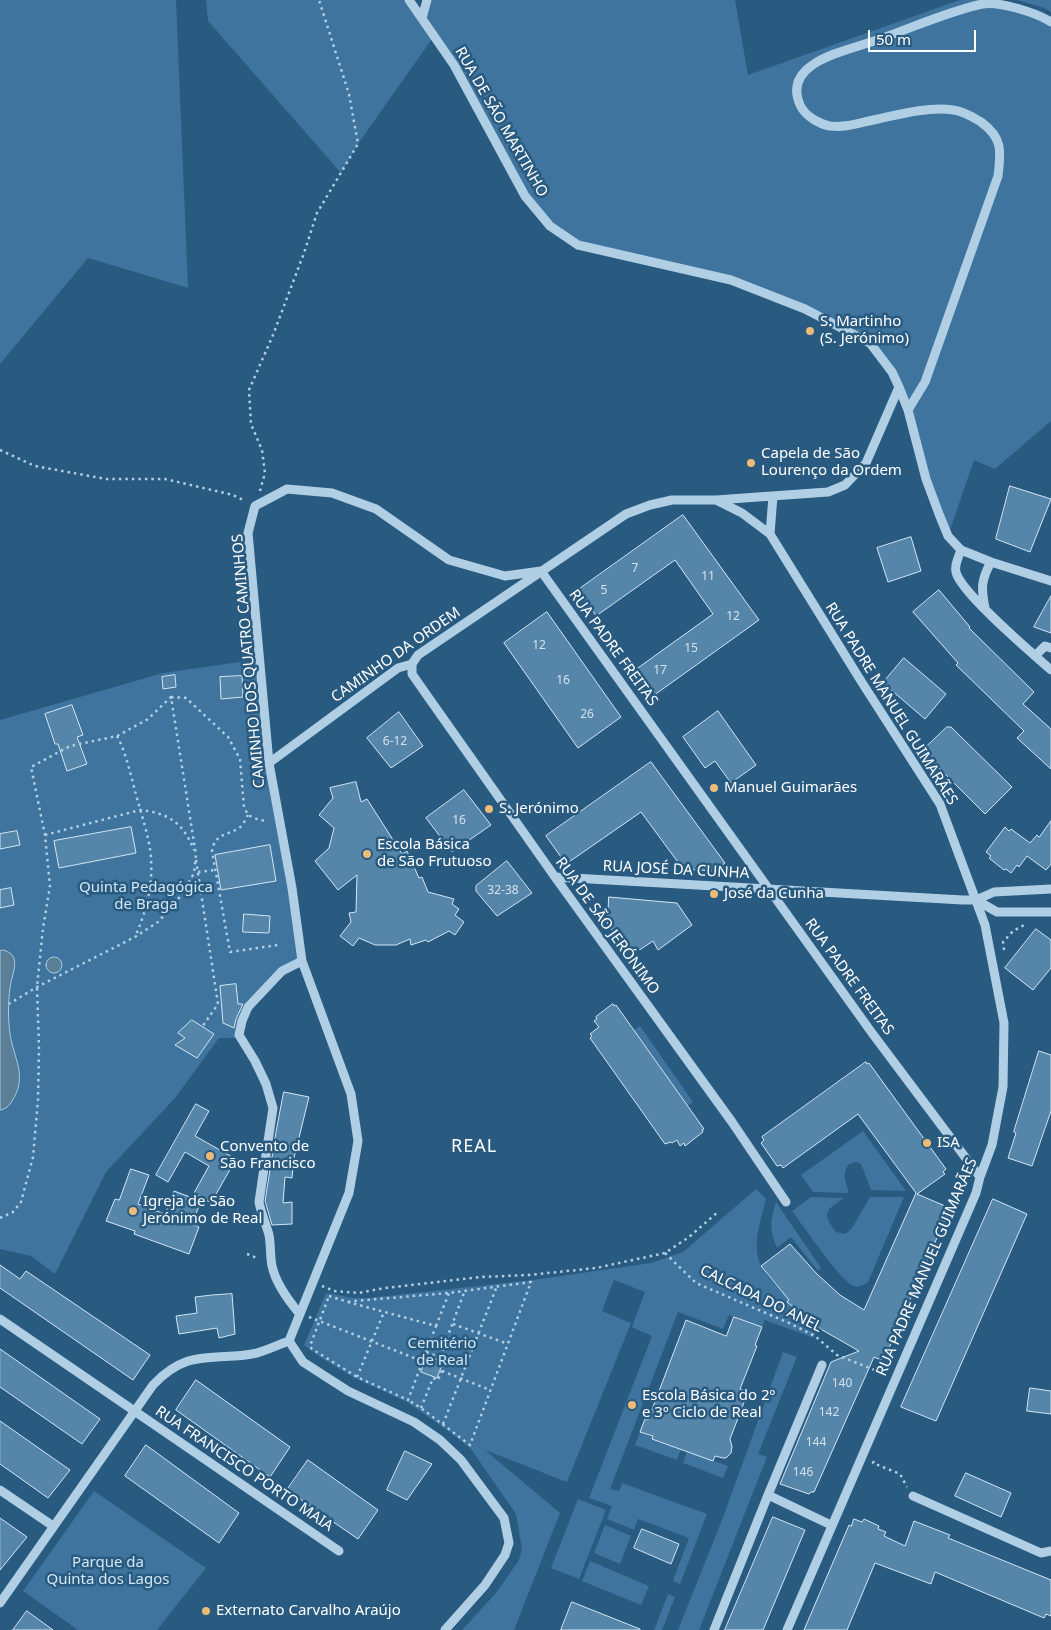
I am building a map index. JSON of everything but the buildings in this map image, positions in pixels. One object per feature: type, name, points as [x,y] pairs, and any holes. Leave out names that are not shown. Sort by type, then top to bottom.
[{"type":"street","name":"RUA DE SÃO MARTINHO","points":[[409,0],[454,65],[525,196],[550,226],[578,245],[614,255],[731,280],[804,309],[870,343],[892,372],[899,387],[908,410],[926,479],[939,514],[948,536],[961,550]]},
{"type":"street","points":[[422,18],[427,0]]},
{"type":"street","points":[[908,410],[925,382],[998,176],[1001,150],[991,130],[975,118],[954,110],[929,110],[878,119],[848,127],[829,126],[813,119],[803,110],[798,98],[798,83],[804,70],[818,60],[984,4],[1003,5],[1042,16],[1051,22]]},
{"type":"street","name":"CAMINHO DA ORDEM","points":[[269,762],[398,668],[412,664],[418,655],[626,514],[672,500],[716,500],[828,492],[845,485],[866,463],[899,387]]},
{"type":"street","name":"CAMINHO DA ORDEM","points":[[256,506],[287,489],[332,493],[376,508],[449,560],[505,576],[541,571]]},
{"type":"street","points":[[770,534],[773,496]]},
{"type":"street","name":"RUA PADRE MANUEL GUIMARÃES","points":[[716,500],[742,514],[770,534],[940,804],[984,925],[1004,1024],[1002,1087],[992,1145],[976,1192],[787,1630]]},
{"type":"street","name":"CAMINHO DOS QUATRO CAMINHOS","points":[[256,506],[248,533],[269,762],[292,888],[302,961]]},
{"type":"street","points":[[1051,581],[991,562],[961,550],[955,569],[959,580],[985,608],[1051,670]]},
{"type":"street","points":[[985,608],[981,587],[991,562]]},
{"type":"street","name":"RUA PADRE FREITAS","points":[[541,571],[872,1033],[980,1177]]},
{"type":"street","points":[[1035,656],[1044,646],[1051,648]]},
{"type":"street","name":"RUA DE SÃO JERÓNIMO","points":[[412,664],[412,674],[554,878],[732,1122],[786,1202]]},
{"type":"street","name":"RUA JOSÉ DA CUNHA","points":[[554,878],[947,900],[976,900]]},
{"type":"street","points":[[976,900],[994,892],[1051,889]]},
{"type":"street","points":[[976,900],[997,912],[1051,912]]},
{"type":"street","points":[[0,1604],[134,1411],[165,1372],[181,1363],[199,1358],[254,1354],[289,1341],[349,1193],[358,1141],[351,1094],[302,961],[282,971],[248,1007],[239,1035],[266,1084],[273,1108],[259,1202],[269,1236],[272,1266],[287,1299],[299,1313]]},
{"type":"street","name":"RUA FRANCISCO PORTO MAIA","points":[[0,1318],[339,1551]]},
{"type":"street","points":[[289,1341],[303,1362],[348,1391],[414,1422],[440,1440],[461,1460],[504,1518],[509,1543],[505,1555],[486,1585],[445,1630]]},
{"type":"street","points":[[714,1630],[822,1365]]},
{"type":"street","points":[[0,1490],[53,1526]]},
{"type":"street","points":[[768,1495],[832,1525]]},
{"type":"street","points":[[913,1496],[1041,1552],[1051,1551]]},
{"type":"path","points":[[0,450],[35,466],[106,479],[166,479],[233,495],[256,506],[265,473],[262,450],[251,424],[249,390],[277,326],[317,213],[358,144],[349,94],[319,0]]},
{"type":"path","points":[[171,697],[218,1004],[202,1027]]},
{"type":"path","points":[[0,1218],[13,1212],[21,1202],[33,1157],[38,1100],[37,987],[43,928],[50,886],[45,835],[31,767],[70,746],[117,736],[148,719],[171,697],[186,698],[228,737],[240,759],[244,807],[248,815],[258,820],[266,821]]},
{"type":"path","points":[[117,736],[123,749],[151,858],[150,886],[146,907],[135,937]]},
{"type":"path","points":[[9,1004],[37,987],[135,937],[158,922],[177,901],[194,873],[196,855],[189,838],[181,826],[169,816],[156,811],[140,810],[45,835]]},
{"type":"path","points":[[248,815],[239,828],[219,837],[213,844],[212,850],[230,952],[278,945]]},
{"type":"path","points":[[198,872],[215,870]]},
{"type":"path","points":[[1004,950],[1002,942],[1013,931],[1026,924]]},
{"type":"path","points":[[334,1291],[358,1293],[481,1277],[529,1275],[596,1268],[665,1253],[689,1237],[719,1211]]},
{"type":"path","name":"CALCADA DO ANEL","points":[[665,1253],[696,1283],[816,1336],[837,1355],[896,1378]]},
{"type":"path","points":[[348,1302],[449,1293],[530,1282],[470,1445],[421,1408],[408,1400],[357,1377],[310,1346],[330,1296],[348,1302],[436,1326]]},
{"type":"path","points":[[443,1424],[497,1286]]},
{"type":"path","points":[[440,1357],[465,1290]]},
{"type":"path","points":[[408,1400],[449,1293]]},
{"type":"path","points":[[357,1377],[384,1312]]},
{"type":"path","points":[[299,1313],[422,1362]]},
{"type":"path","points":[[453,1324],[508,1344]]},
{"type":"path","points":[[421,1408],[433,1378],[438,1380],[446,1360],[426,1352]]},
{"type":"path","points":[[442,1371],[490,1390]]},
{"type":"path","points":[[877,1454],[873,1463],[900,1474]]},
{"type":"green space","points":[[0,0],[176,0],[188,288],[88,258],[0,364]]},
{"type":"green space","points":[[206,0],[409,0],[422,17],[427,0],[735,0],[748,75],[962,0],[1001,0],[1003,5],[1051,22],[1051,421],[995,469],[974,460],[948,536],[899,387],[870,343],[731,280],[578,245],[550,226],[525,196],[434,36],[358,144],[341,173],[208,21]]},
{"type":"green space","points":[[1017,0],[1051,0],[1051,12],[1044,8]]},
{"type":"green space","name":"Quinta Pedagógica de Braga","points":[[260,659],[269,763],[302,961],[282,971],[248,1007],[243,1004],[235,1038],[219,1038],[175,1098],[106,1172],[55,1274],[31,1256],[0,1249],[0,720],[163,673]]},
{"type":"green space","points":[[640,1026],[693,1102],[687,1106],[634,1030]]},
{"type":"green space","points":[[863,1131],[906,1191],[871,1190],[861,1164],[856,1162],[849,1164],[845,1171],[849,1193],[813,1192],[801,1175]]},
{"type":"green space","name":"Cemitério de Real","points":[[756,1189],[766,1199],[757,1241],[758,1258],[761,1266],[789,1300],[787,1302],[817,1327],[814,1338],[765,1320],[762,1327],[729,1315],[723,1329],[678,1312],[610,1489],[619,1491],[622,1483],[707,1514],[680,1584],[673,1581],[689,1538],[638,1519],[634,1530],[607,1519],[612,1506],[589,1498],[652,1336],[632,1327],[645,1292],[614,1280],[602,1311],[631,1323],[567,1482],[485,1450],[560,1513],[514,1630],[462,1630],[496,1593],[519,1560],[522,1549],[516,1514],[471,1449],[450,1432],[407,1402],[355,1378],[304,1345],[326,1293],[353,1298],[369,1298],[533,1280],[651,1263],[683,1252]]},
{"type":"green space","points":[[811,1197],[844,1198],[830,1209],[827,1216],[836,1232],[845,1234],[852,1228],[870,1197],[904,1197],[868,1282],[858,1287],[848,1282],[831,1264],[792,1211]]},
{"type":"green space","points":[[776,1202],[821,1268],[818,1271],[791,1237],[777,1248],[771,1225]]},
{"type":"green space","points":[[783,1352],[797,1357],[758,1454],[767,1457],[699,1630],[678,1630],[722,1520]]},
{"type":"green space","points":[[640,1432],[681,1449],[677,1460],[635,1445]]},
{"type":"green space","points":[[687,1451],[728,1466],[723,1478],[683,1463]]},
{"type":"green space","name":"Parque da Quinta dos Lagos","points":[[94,1491],[206,1568],[157,1630],[78,1630],[23,1591]]},
{"type":"green space","points":[[578,1499],[606,1510],[579,1579],[551,1568]]},
{"type":"green space","points":[[605,1525],[631,1536],[620,1564],[594,1553]]},
{"type":"green space","points":[[590,1561],[649,1586],[641,1605],[582,1581]]},
{"type":"green space","points":[[668,1594],[675,1597],[662,1630],[654,1630]]},
{"type":"shaded area","points":[[0,951],[9,952],[15,960],[9,994],[9,1017],[10,1034],[18,1068],[19,1084],[12,1101],[7,1107],[0,1110]]},
{"type":"shaded area","points":[[51,957],[57,957],[62,962],[60,971],[51,973],[46,968],[46,962]]},
{"type":"place","name":"S. Martinho (S. Jerónimo)","points":[[810,331]]},
{"type":"place","name":"Capela de São Lourenço da Ordem","points":[[751,463]]},
{"type":"place","name":"Manuel Guimarães","points":[[714,788]]},
{"type":"place","name":"S. Jerónimo","points":[[489,809]]},
{"type":"place","name":"Escola Básica de São Frutuoso","points":[[367,854]]},
{"type":"place","name":"José da Cunha","points":[[714,894]]},
{"type":"place","name":"ISA","points":[[927,1143]]},
{"type":"place","name":"Convento de São Francisco","points":[[210,1156]]},
{"type":"place","name":"Igreja de São Jerónimo de Real","points":[[133,1211]]},
{"type":"place","name":"Escola Básica do 2º e 3º Ciclo de Real","points":[[632,1405]]},
{"type":"place","name":"Externato Carvalho Araújo","points":[[206,1611]]},
{"type":"district","name":"REAL","points":[[474,1147]]}]
